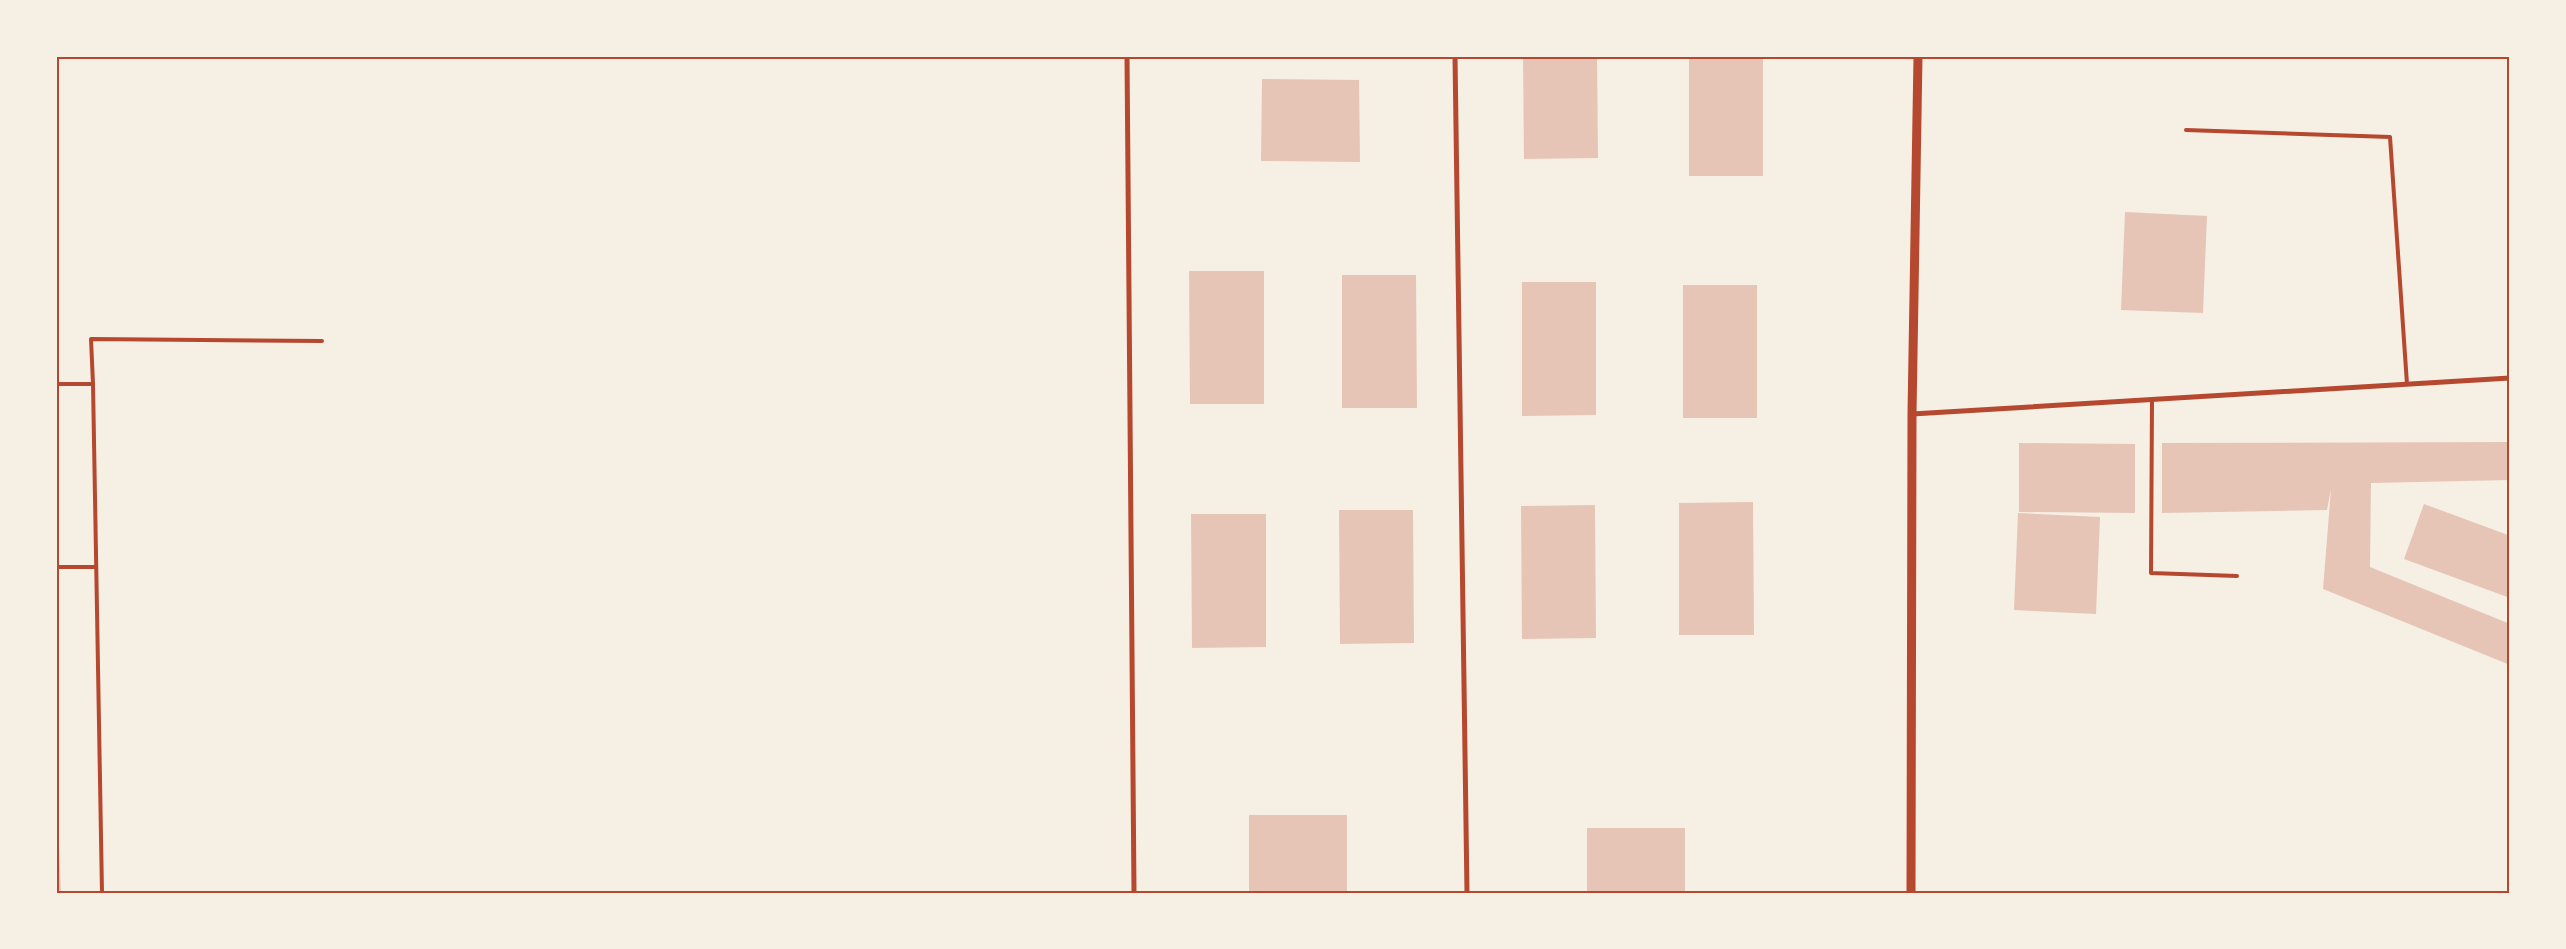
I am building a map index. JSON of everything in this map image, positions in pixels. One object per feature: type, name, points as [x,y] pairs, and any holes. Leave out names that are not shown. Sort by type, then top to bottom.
[{"type":"street","points":[[1127,56],[1134,893]]},
{"type":"street","points":[[1455,56],[1467,893]]},
{"type":"street","points":[[1911,893],[1912,414],[1918,56]]},
{"type":"street","points":[[1912,414],[2510,378]]},
{"type":"lane","points":[[2186,130],[2390,136],[2406,384]]},
{"type":"lane","points":[[102,893],[93,384],[90,339],[322,341]]},
{"type":"lane","points":[[56,384],[93,384]]},
{"type":"lane","points":[[2152,400],[2151,573],[2237,576]]},
{"type":"lane","points":[[56,567],[96,567]]},
{"type":"building","points":[[1523,56],[1597,56],[1598,158],[1524,159]]},
{"type":"building","points":[[1689,56],[1763,56],[1763,176],[1689,176]]},
{"type":"building","points":[[1262,79],[1359,80],[1360,162],[1261,161]]},
{"type":"building","points":[[2125,212],[2207,216],[2203,313],[2121,310]]},
{"type":"building","points":[[1189,271],[1264,271],[1264,404],[1190,404]]},
{"type":"building","points":[[1342,275],[1416,275],[1417,408],[1342,408]]},
{"type":"building","points":[[1522,282],[1596,282],[1596,415],[1522,416]]},
{"type":"building","points":[[1683,285],[1757,285],[1757,418],[1683,418]]},
{"type":"building","points":[[2510,442],[2510,480],[2371,483],[2370,567],[2510,624],[2510,665],[2323,589],[2331,489],[2327,510],[2162,513],[2162,443]]},
{"type":"building","points":[[2019,443],[2135,444],[2135,513],[2019,512]]},
{"type":"building","points":[[1753,502],[1754,635],[1679,635],[1679,503]]},
{"type":"building","points":[[2424,504],[2508,535],[2510,530],[2510,598],[2404,559]]},
{"type":"building","points":[[1595,505],[1596,638],[1522,639],[1521,506]]},
{"type":"building","points":[[1339,510],[1413,510],[1414,643],[1340,644]]},
{"type":"building","points":[[2018,513],[2100,517],[2096,614],[2014,610]]},
{"type":"building","points":[[1191,514],[1266,514],[1266,647],[1192,648]]},
{"type":"building","points":[[1249,815],[1347,815],[1347,893],[1249,893]]},
{"type":"building","points":[[56,820],[58,820],[61,893],[56,893]]},
{"type":"building","points":[[1587,828],[1685,828],[1685,893],[1587,893]]}]
